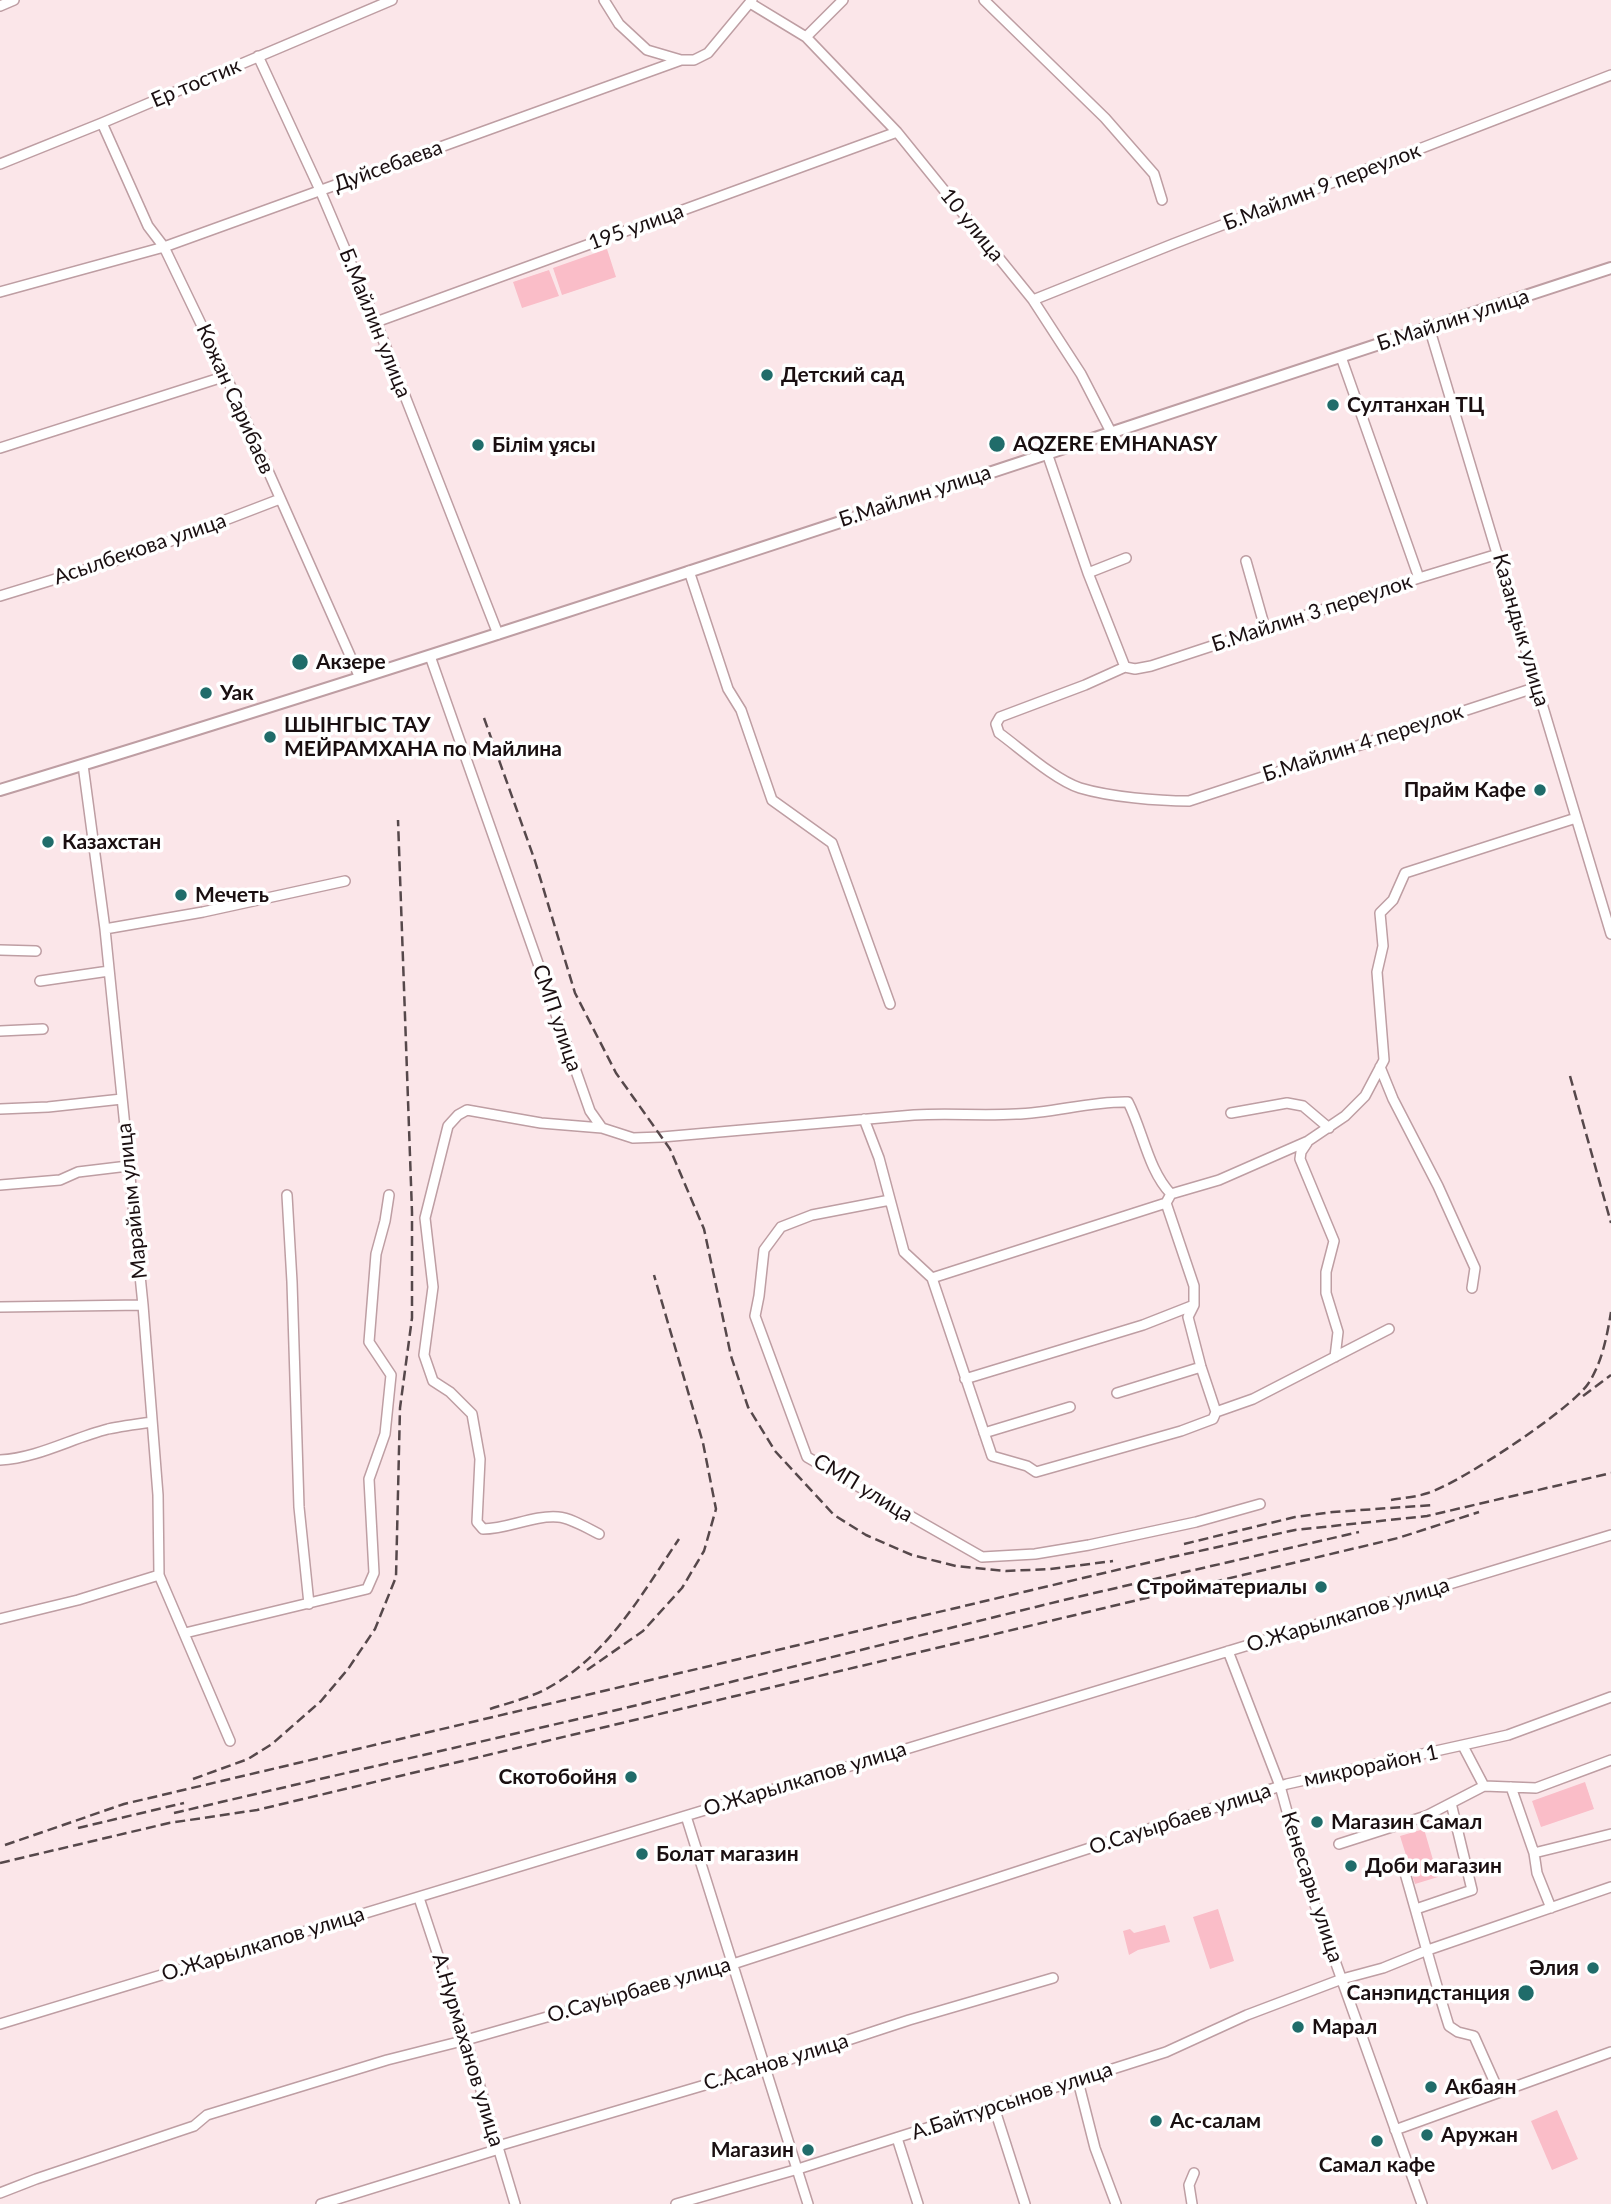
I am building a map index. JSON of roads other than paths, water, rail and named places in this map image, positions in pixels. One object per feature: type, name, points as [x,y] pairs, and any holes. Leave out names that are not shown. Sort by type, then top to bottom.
[{"type":"street","points":[[0,6],[14,0]]},
{"type":"street","name":"Ер тостик","points":[[0,164],[392,0]]},
{"type":"street","points":[[604,0],[619,24],[647,50],[681,61]]},
{"type":"street","points":[[806,37],[843,0]]},
{"type":"street","points":[[984,0],[1105,118],[1154,174],[1163,200]]},
{"type":"street","name":"Дуйсебаева","points":[[0,292],[164,247],[681,61],[694,61],[708,53],[751,1]]},
{"type":"street","name":"10 улица","points":[[751,1],[806,37],[897,132],[1033,300],[1081,373],[1112,433]]},
{"type":"street","name":"Б.Майлин улица","points":[[258,56],[320,190],[376,322],[498,634]]},
{"type":"street","name":"Б.Майлин 9 переулок","points":[[1033,300],[1611,75]]},
{"type":"street","name":"Кожан Сарибаев","points":[[102,123],[148,226],[164,247],[226,376],[360,678]]},
{"type":"street","name":"195 улица","points":[[376,322],[897,132]]},
{"type":"street","name":"Б.Майлин улица","points":[[0,790],[498,634],[1611,268]]},
{"type":"street","name":"Казандык улица","points":[[1429,327],[1611,933]]},
{"type":"street","points":[[1341,358],[1419,578]]},
{"type":"street","points":[[0,448],[226,376]]},
{"type":"street","points":[[1047,453],[1088,573],[1125,667]]},
{"type":"street","name":"Асылбекова улица","points":[[0,596],[137,554],[280,499]]},
{"type":"street","name":"Б.Майлин 3 переулок","points":[[1189,801],[1159,801],[1079,788],[1049,770],[999,733],[996,724],[1000,717],[1125,667],[1135,669],[1151,666],[1498,554]]},
{"type":"street","points":[[1088,573],[1126,558]]},
{"type":"street","points":[[1246,561],[1265,628]]},
{"type":"street","points":[[689,571],[728,690],[741,710],[772,800],[831,843],[890,1004]]},
{"type":"street","name":"СМП улица","points":[[430,656],[590,1111],[601,1128]]},
{"type":"street","name":"Б.Майлин 4 переулок","points":[[1189,801],[1537,687]]},
{"type":"street","name":"Марайым улица","points":[[83,765],[105,929],[143,1305],[158,1495],[159,1575],[230,1741]]},
{"type":"street","points":[[1472,1288],[1475,1268],[1438,1186],[1393,1099],[1382,1063],[1377,972],[1383,946],[1380,913],[1393,900],[1405,873],[1576,818]]},
{"type":"street","points":[[105,929],[203,912],[345,881]]},
{"type":"street","points":[[0,950],[36,951]]},
{"type":"street","points":[[40,981],[109,971]]},
{"type":"street","points":[[0,1031],[43,1028]]},
{"type":"street","points":[[932,1278],[1219,1180],[1308,1141],[1345,1116],[1365,1096],[1382,1063]]},
{"type":"street","points":[[0,1109],[122,1099]]},
{"type":"street","points":[[599,1534],[560,1517],[535,1519],[500,1529],[483,1529],[477,1522],[480,1459],[472,1414],[450,1392],[433,1381],[424,1355],[433,1287],[425,1218],[448,1126],[467,1110],[541,1123],[601,1128],[643,1138],[864,1119],[953,1112],[1016,1114],[1105,1101],[1128,1102],[1169,1198],[1194,1286],[1194,1305],[1188,1317],[1216,1412],[1213,1419],[1181,1431],[1036,1472],[1027,1466],[992,1456],[932,1278],[904,1252],[879,1158],[864,1119]]},
{"type":"street","points":[[1231,1114],[1287,1103],[1303,1107],[1329,1128]]},
{"type":"street","points":[[1308,1141],[1301,1152],[1300,1160],[1334,1241],[1326,1272],[1326,1293],[1338,1332],[1335,1357]]},
{"type":"street","points":[[0,1185],[60,1180],[78,1172],[128,1166]]},
{"type":"street","points":[[287,1195],[299,1507],[309,1604]]},
{"type":"street","points":[[185,1633],[367,1589],[374,1573],[369,1479],[385,1434],[391,1375],[369,1342],[376,1254],[389,1195]]},
{"type":"street","name":"СМП улица","points":[[890,1200],[813,1214],[781,1227],[764,1250],[755,1317],[807,1457],[982,1557],[1035,1555],[1089,1545],[1196,1522],[1260,1504]]},
{"type":"street","points":[[0,1307],[143,1305]]},
{"type":"street","points":[[965,1379],[1143,1325],[1194,1305]]},
{"type":"street","points":[[1216,1412],[1253,1399],[1389,1329]]},
{"type":"street","points":[[1117,1393],[1201,1367]]},
{"type":"street","points":[[984,1433],[1070,1406]]},
{"type":"street","points":[[0,1460],[68,1444],[107,1429],[152,1422]]},
{"type":"street","name":"О.Жарылкапов улица","points":[[0,2024],[1611,1535]]},
{"type":"street","points":[[0,1619],[78,1600],[159,1575]]},
{"type":"street","name":"Кенесары улица","points":[[1228,1651],[1280,1786],[1306,1877],[1422,2204]]},
{"type":"street","name":"микрорайон 1","points":[[1280,1786],[1508,1735],[1611,1697]]},
{"type":"street","name":"микрорайон 1","points":[[1463,1746],[1484,1786]]},
{"type":"street","points":[[1339,1844],[1426,1816],[1484,1786],[1536,1788],[1611,1760]]},
{"type":"street","name":"О.Сауырбаев улица","points":[[0,2193],[194,2126],[207,2115],[387,2060],[733,1964],[1280,1786]]},
{"type":"street","points":[[1511,1787],[1534,1853],[1537,1873],[1551,1908]]},
{"type":"street","points":[[1416,1909],[1472,1890],[1451,1803]]},
{"type":"street","points":[[686,1816],[808,2204]]},
{"type":"street","points":[[1534,1853],[1611,1834]]},
{"type":"street","points":[[1402,1863],[1425,1951],[1449,2026],[1458,2032],[1474,2036],[1499,2092]]},
{"type":"street","points":[[1342,1979],[1383,1968],[1611,1887]]},
{"type":"street","name":"А.Нурмаханов улица","points":[[418,1898],[466,2040],[515,2204]]},
{"type":"street","name":"С.Асанов улица","points":[[321,2204],[766,2067],[909,2020],[1053,1978]]},
{"type":"street","name":"А.Байтурсынов улица","points":[[680,2203],[798,2169],[1166,2052],[1247,2015],[1342,1979]]},
{"type":"street","points":[[1395,2130],[1611,2052]]},
{"type":"street","points":[[1078,2081],[1095,2148],[1116,2204]]},
{"type":"street","points":[[994,2107],[1025,2204]]},
{"type":"street","points":[[897,2138],[918,2204]]},
{"type":"street","points":[[1192,2204],[1189,2185],[1194,2173]]},
{"type":"railway","points":[[484,718],[535,861],[575,993],[616,1073],[670,1149],[704,1229],[731,1356],[748,1407],[775,1451],[834,1515],[866,1535],[912,1555],[956,1566],[1006,1571],[1050,1569],[1113,1561]]},
{"type":"railway","points":[[193,1779],[248,1759],[272,1744],[321,1701],[348,1669],[375,1629],[396,1577],[400,1408],[412,1318],[412,1212],[398,820]]},
{"type":"railway","points":[[1570,1076],[1611,1223]]},
{"type":"railway","points":[[587,1670],[643,1631],[682,1588],[704,1551],[716,1509],[703,1443],[654,1275]]},
{"type":"railway","points":[[1391,1500],[1443,1487],[1560,1411],[1593,1376],[1603,1349],[1611,1312]]},
{"type":"railway","points":[[1583,1396],[1611,1375]]},
{"type":"railway","points":[[5,1845],[124,1804],[1172,1557],[1295,1530],[1427,1516],[1611,1473]]},
{"type":"railway","points":[[1184,1544],[1295,1517],[1433,1505]]},
{"type":"railway","points":[[0,1863],[169,1823],[257,1810],[1398,1538],[1479,1512]]},
{"type":"railway","points":[[174,1813],[1359,1532]]},
{"type":"railway","points":[[490,1709],[546,1689],[588,1660],[622,1623],[679,1539]]},
{"type":"railway","points":[[78,1828],[184,1803]]},
{"type":"place","name":"Детский сад","points":[[767,375]]},
{"type":"place","name":"Султанхан ТЦ","points":[[1333,405]]},
{"type":"place","name":"AQZERE EMHANASY","points":[[997,444]]},
{"type":"place","name":"Білім ұясы","points":[[478,445]]},
{"type":"place","name":"Акзере","points":[[300,662]]},
{"type":"place","name":"Уак","points":[[206,693]]},
{"type":"place","name":"ШЫНГЫС ТАУ МЕЙРАМХАНА по Майлина","points":[[270,737]]},
{"type":"place","name":"Прайм Кафе","points":[[1540,790]]},
{"type":"place","name":"Казахстан","points":[[48,842]]},
{"type":"place","name":"Мечеть","points":[[181,895]]},
{"type":"place","name":"Стройматериалы","points":[[1321,1587]]},
{"type":"place","name":"Скотобойня","points":[[631,1777]]},
{"type":"place","name":"Магазин Самал","points":[[1317,1822]]},
{"type":"place","name":"Болат магазин","points":[[642,1854]]},
{"type":"place","name":"Доби магазин","points":[[1351,1866]]},
{"type":"place","name":"Әлия","points":[[1593,1968]]},
{"type":"place","name":"Санэпидстанция","points":[[1526,1993]]},
{"type":"place","name":"Марал","points":[[1298,2027]]},
{"type":"place","name":"Акбаян","points":[[1431,2087]]},
{"type":"place","name":"Ас-салам","points":[[1156,2121]]},
{"type":"place","name":"Аружан","points":[[1427,2135]]},
{"type":"place","name":"Самал кафе","points":[[1377,2141]]},
{"type":"place","name":"Магазин","points":[[808,2150]]}]
